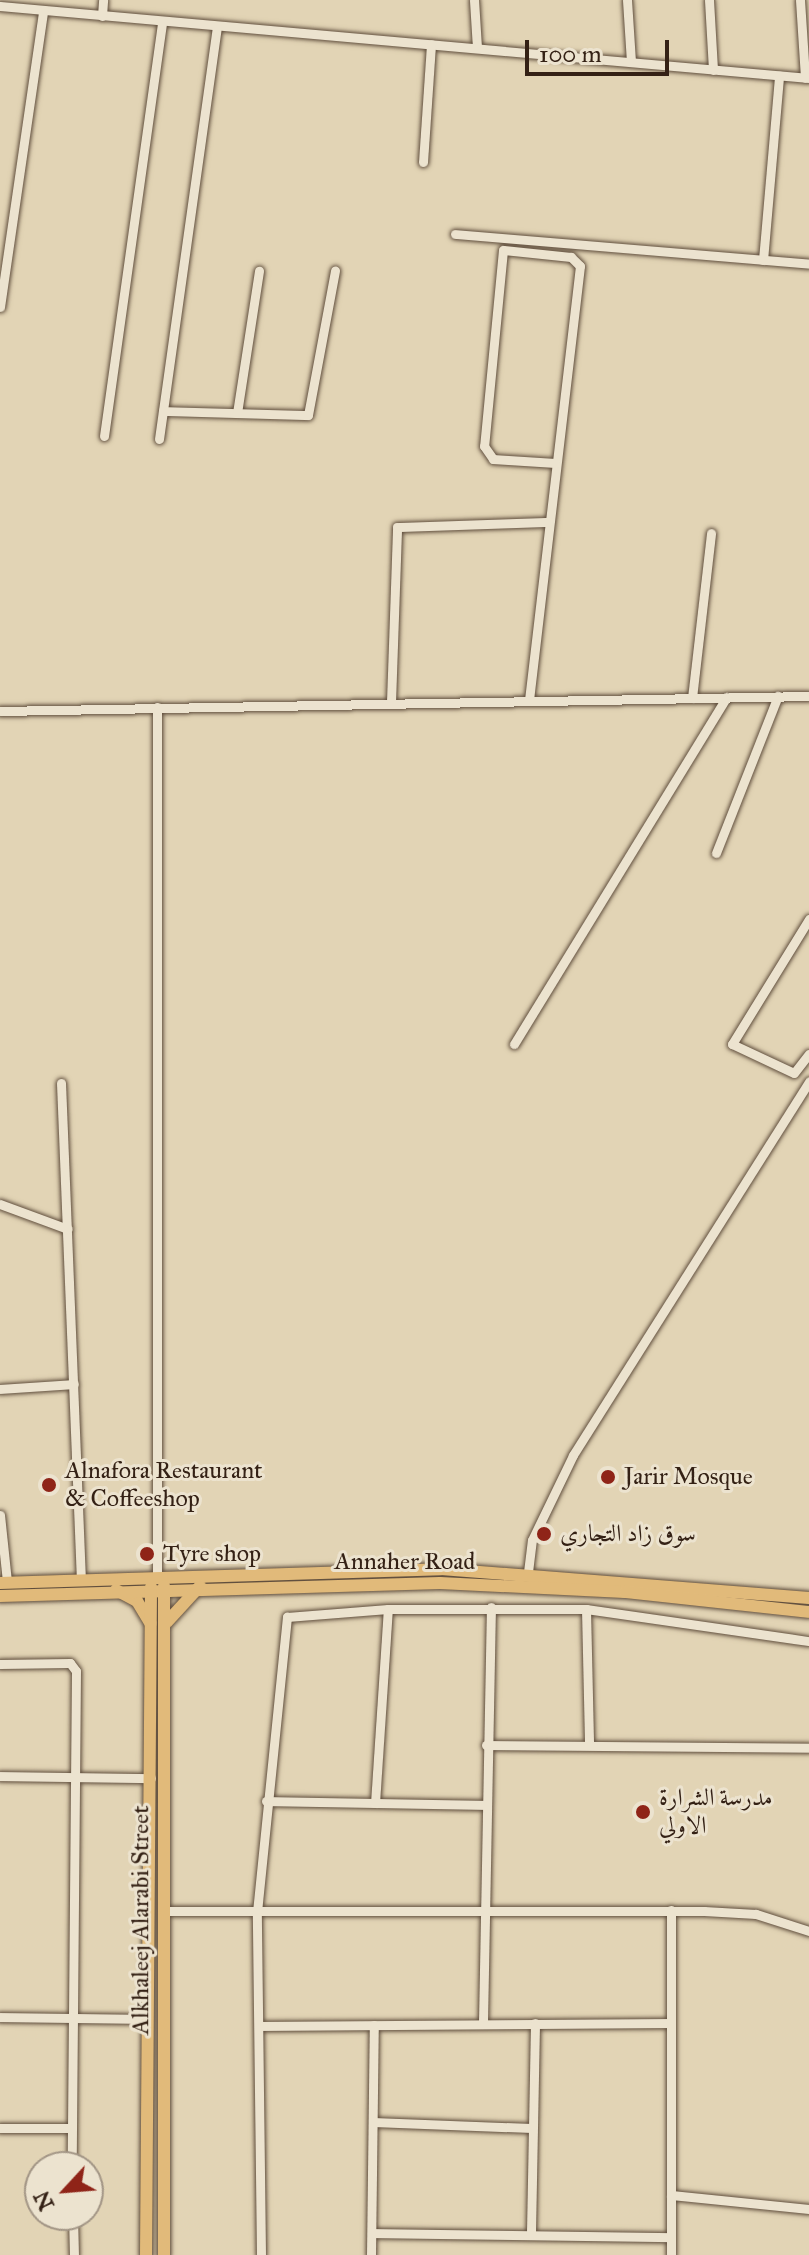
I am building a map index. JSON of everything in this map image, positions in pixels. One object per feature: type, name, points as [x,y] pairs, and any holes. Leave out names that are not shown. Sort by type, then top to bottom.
[{"type":"main road","name":"Annaher Road","points":[[3,1582],[157,1574],[528,1572],[809,1598]]},
{"type":"main road","name":"Annaher Road","points":[[0,1596],[202,1585],[528,1586],[809,1612]]},
{"type":"main road","points":[[109,1588],[137,1601],[158,1628],[178,1602],[202,1585]]},
{"type":"main road","name":"Alkhaleej Alarabi Street","points":[[158,1587],[164,1911],[164,2255]]},
{"type":"main road","name":"Alkhaleej Alarabi Street","points":[[146,2255],[151,1778],[158,1628]]},
{"type":"main road","points":[[147,2202],[165,2204]]},
{"type":"street","points":[[1,0],[0,6],[43,11],[807,78],[800,0]]},
{"type":"street","points":[[102,16],[103,0]]},
{"type":"street","points":[[474,0],[477,48]]},
{"type":"street","points":[[627,0],[631,62]]},
{"type":"street","points":[[709,0],[713,70]]},
{"type":"street","points":[[0,307],[43,11]]},
{"type":"street","points":[[104,436],[162,21]]},
{"type":"street","points":[[159,439],[217,26]]},
{"type":"street","points":[[423,162],[431,44]]},
{"type":"street","points":[[763,260],[779,76]]},
{"type":"street","points":[[455,234],[809,264]]},
{"type":"street","points":[[529,700],[580,266],[571,257],[503,250],[484,446],[493,459],[555,463]]},
{"type":"street","points":[[237,413],[259,271]]},
{"type":"street","points":[[163,411],[300,417],[314,409],[335,271]]},
{"type":"street","points":[[391,702],[397,527],[548,522]]},
{"type":"street","points":[[692,698],[711,533]]},
{"type":"street","points":[[716,853],[778,696]]},
{"type":"street","points":[[0,711],[809,696]]},
{"type":"street","points":[[514,1044],[727,697]]},
{"type":"street","points":[[157,707],[157,1574]]},
{"type":"street","points":[[809,919],[732,1044],[794,1073],[809,1054]]},
{"type":"street","points":[[528,1572],[532,1540],[573,1455],[809,1081]]},
{"type":"street","points":[[61,1083],[81,1578]]},
{"type":"street","points":[[0,1204],[68,1229]]},
{"type":"street","points":[[0,1389],[74,1384]]},
{"type":"street","points":[[0,1515],[3,1582]]},
{"type":"street","points":[[483,2022],[481,1914],[491,1607]]},
{"type":"street","points":[[375,1803],[388,1609]]},
{"type":"street","points":[[261,2255],[257,1912],[287,1617],[388,1609],[586,1609],[809,1641]]},
{"type":"street","points":[[586,1609],[589,1742]]},
{"type":"street","points":[[0,1664],[74,1667],[78,1777],[72,2151]]},
{"type":"street","points":[[486,1745],[589,1742],[809,1748]]},
{"type":"street","points":[[0,1776],[151,1778]]},
{"type":"street","points":[[266,1801],[485,1805]]},
{"type":"street","points":[[164,1911],[481,1914],[671,1910],[756,1914],[809,1931]]},
{"type":"street","points":[[671,1910],[671,2255]]},
{"type":"street","points":[[0,2017],[147,2019]]},
{"type":"street","points":[[531,2232],[535,2023]]},
{"type":"street","points":[[260,2026],[669,2023]]},
{"type":"street","points":[[371,2255],[374,2025]]},
{"type":"street","points":[[373,2122],[532,2128]]},
{"type":"street","points":[[0,2128],[72,2128]]},
{"type":"street","points":[[671,2195],[809,2209]]},
{"type":"street","points":[[73,2231],[74,2255]]},
{"type":"street","points":[[372,2233],[531,2232],[671,2237]]},
{"type":"place","name":"Jarir Mosque","points":[[608,1477]]},
{"type":"place","name":"Alnafora Restaurant & Coffeeshop","points":[[49,1485]]},
{"type":"place","name":"سوق زاد التجاري","points":[[544,1534]]},
{"type":"place","name":"Tyre shop","points":[[147,1554]]},
{"type":"place","name":"مدرسة الشرارة الاولي","points":[[643,1812]]}]
